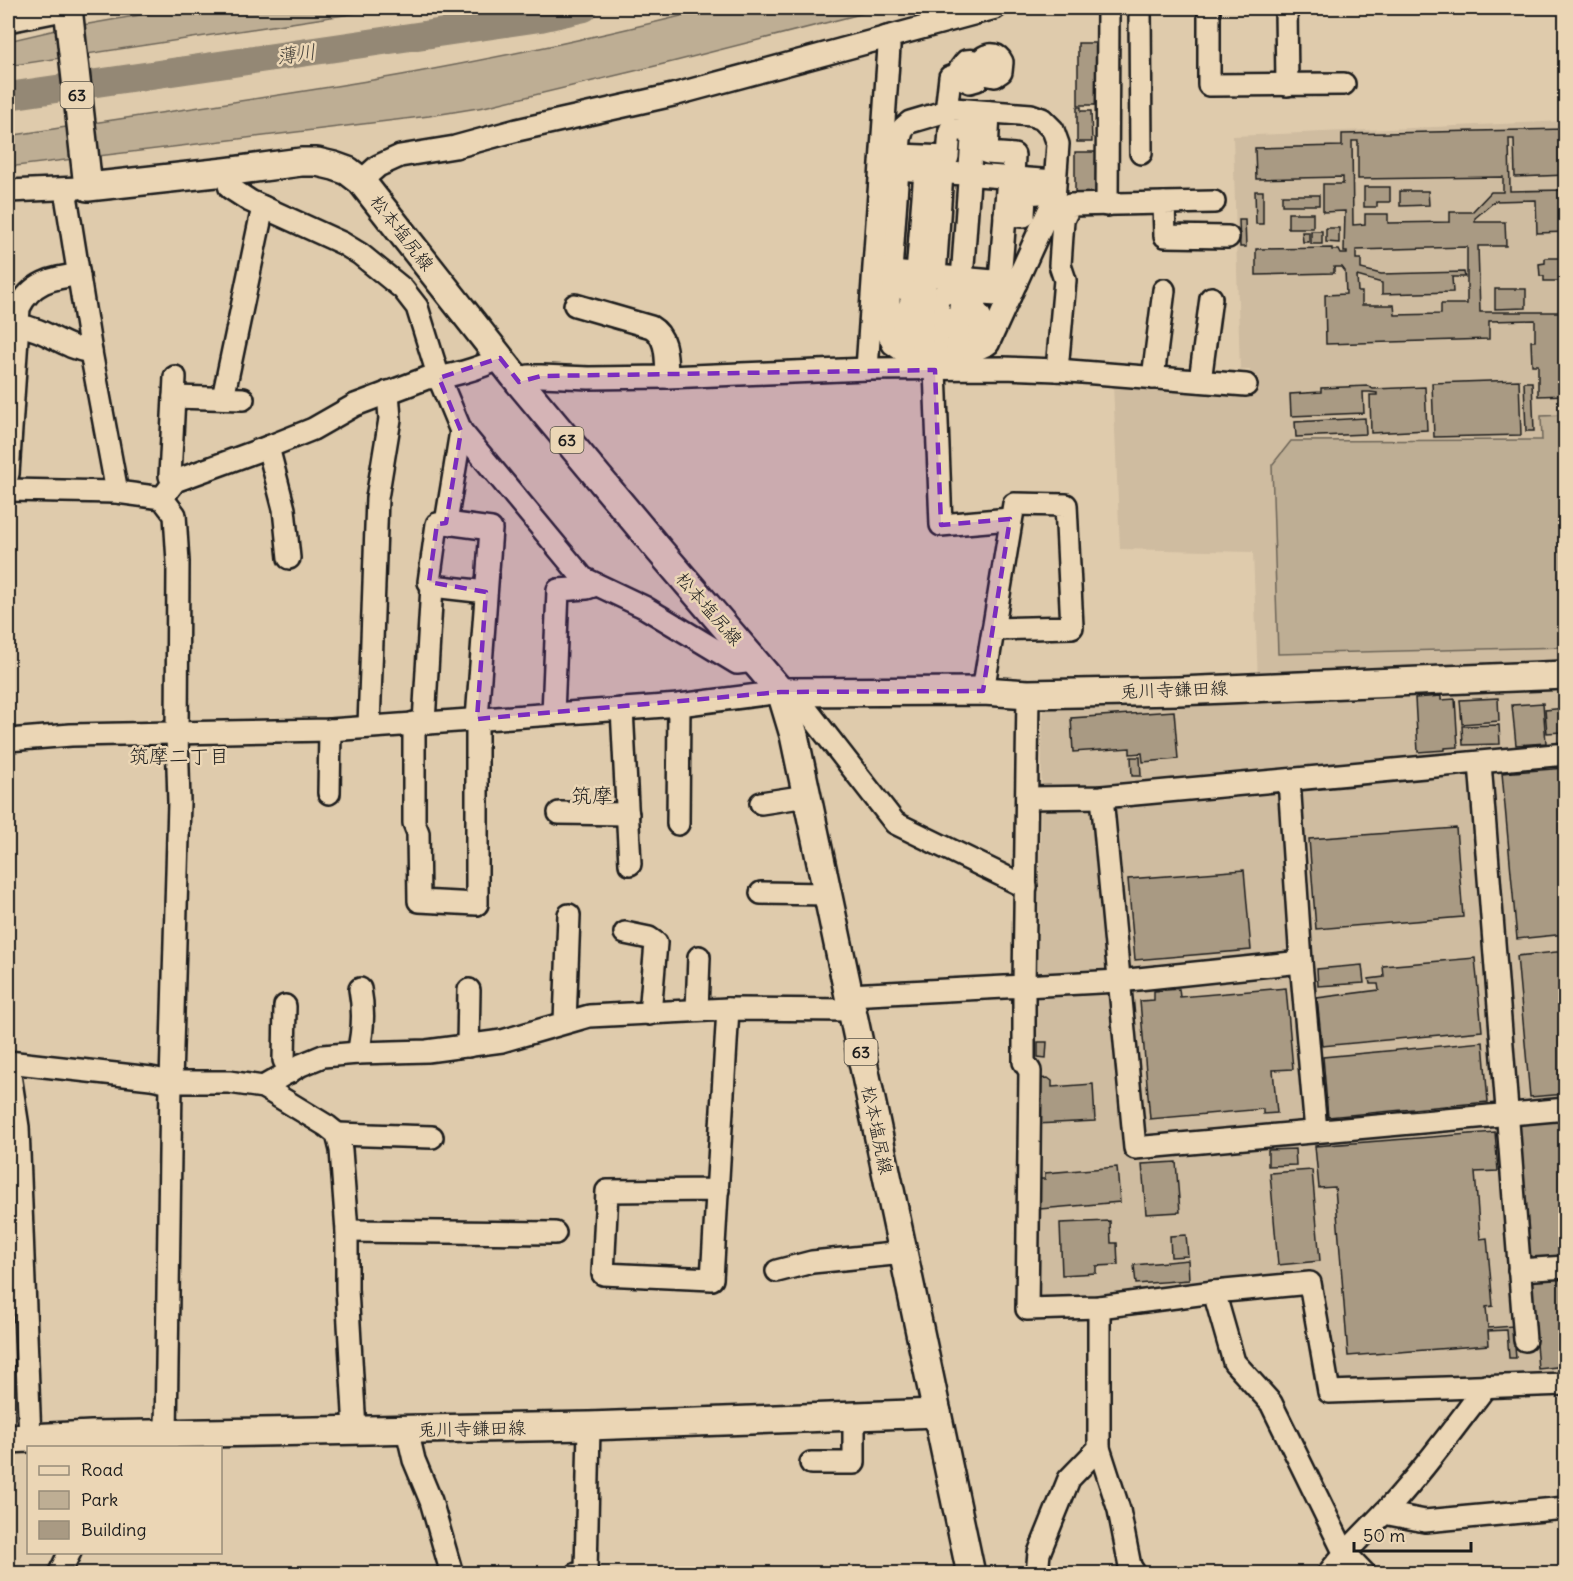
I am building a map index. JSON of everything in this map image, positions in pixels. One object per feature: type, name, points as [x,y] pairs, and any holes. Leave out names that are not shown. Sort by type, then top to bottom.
[{"type":"main road","name":"63","points":[[70,12],[80,181]]},
{"type":"main road","name":"松本塩尻線","points":[[80,181],[225,172],[301,162],[317,162],[348,171],[361,181],[519,382],[660,551],[754,661],[787,692],[794,735],[971,1574]]},
{"type":"main road","name":"兎川寺鎌田線","points":[[787,692],[983,691],[1028,694],[1201,690],[1566,675]]},
{"type":"main road","name":"兎川寺鎌田線","points":[[19,1439],[91,1441],[166,1434],[589,1426],[937,1413]]},
{"type":"street","points":[[361,181],[378,166],[400,156],[455,147],[517,130],[673,95],[995,8]]},
{"type":"street","points":[[1108,8],[1117,204]]},
{"type":"street","points":[[1141,153],[1140,10],[1142,8]]},
{"type":"street","points":[[1209,8],[1209,85],[1344,84]]},
{"type":"street","points":[[1286,8],[1287,85]]},
{"type":"street","points":[[8,21],[70,12]]},
{"type":"street","points":[[867,369],[889,47],[887,37]]},
{"type":"street","points":[[935,131],[950,77],[960,74],[961,66],[966,61],[973,60],[981,68],[984,57],[991,54],[1005,62]]},
{"type":"street","points":[[899,156],[935,131],[954,110],[978,118]]},
{"type":"street","points":[[899,156],[948,157],[950,129],[978,118],[1031,116],[1042,119],[1053,130],[1058,144],[1054,199],[1033,245],[1009,287],[988,344],[975,350],[957,340]]},
{"type":"street","points":[[957,340],[969,174],[978,118]]},
{"type":"street","points":[[978,118],[987,153],[1014,155],[1004,224],[1009,287]]},
{"type":"street","points":[[935,131],[910,122],[903,128],[887,331],[893,344],[903,351],[935,335],[943,328],[942,317],[937,305],[940,295],[961,285]]},
{"type":"street","points":[[899,156],[933,172],[1010,178],[1055,187]]},
{"type":"street","points":[[225,172],[230,188],[263,207],[342,243],[360,254],[403,289],[417,307],[439,378],[461,431],[583,578],[644,607],[737,663],[754,661]]},
{"type":"street","points":[[926,275],[944,252],[933,172]]},
{"type":"street","points":[[922,343],[933,172]]},
{"type":"street","points":[[8,191],[80,181],[79,275],[90,352],[117,492]]},
{"type":"street","points":[[1004,224],[1024,216],[1025,194],[1055,187]]},
{"type":"street","points":[[1057,370],[1065,280],[1060,264],[1063,219],[1070,205],[1214,202]]},
{"type":"street","points":[[1164,203],[1166,236],[1228,237]]},
{"type":"street","points":[[166,1434],[171,1082],[179,802],[177,550],[175,515],[167,491],[170,476],[174,387],[233,399],[234,316],[263,207]]},
{"type":"street","points":[[1004,224],[1033,245]]},
{"type":"street","points":[[8,474],[15,312],[35,286],[57,276],[79,275]]},
{"type":"street","points":[[891,279],[926,275],[961,285],[1009,287]]},
{"type":"street","points":[[922,343],[957,340],[972,331],[978,327],[980,316],[974,303],[980,295],[1009,287]]},
{"type":"street","points":[[1153,378],[1164,290]]},
{"type":"street","points":[[1200,381],[1211,298]]},
{"type":"street","points":[[575,305],[651,327],[657,331],[662,338],[666,352],[668,377]]},
{"type":"street","points":[[15,312],[34,327],[74,349],[90,352]]},
{"type":"street","points":[[167,491],[175,481],[313,429],[355,405],[428,378],[439,378],[491,363],[500,358]]},
{"type":"street","points":[[519,382],[529,376],[668,377],[867,369],[1003,368],[1246,385]]},
{"type":"street","points":[[935,370],[941,525],[1010,519]]},
{"type":"street","points":[[369,726],[377,498],[390,419],[388,392]]},
{"type":"street","points":[[446,523],[461,431]]},
{"type":"street","points":[[268,447],[284,509],[289,558]]},
{"type":"street","points":[[8,490],[167,491]]},
{"type":"street","points":[[983,691],[1010,519],[1014,504],[1066,505],[1072,627],[993,629]]},
{"type":"street","points":[[446,523],[491,529],[477,719],[477,904],[419,901],[418,833],[414,823],[419,723],[432,586],[429,582],[436,524],[446,523]]},
{"type":"street","points":[[554,714],[558,590],[596,585]]},
{"type":"street","points":[[432,586],[486,592]]},
{"type":"street","points":[[8,740],[71,735],[330,729],[679,705],[787,692],[895,823],[1026,887]]},
{"type":"street","points":[[1028,694],[1024,986],[1024,1062],[1030,1071],[1027,1309],[1099,1307],[1214,1292],[1310,1284],[1329,1392],[1566,1384]]},
{"type":"street","points":[[679,705],[683,814]]},
{"type":"street","points":[[622,709],[630,864]]},
{"type":"street","points":[[329,793],[330,729]]},
{"type":"street","points":[[1027,798],[1102,797],[1566,754]]},
{"type":"street","points":[[1480,763],[1525,1340]]},
{"type":"street","points":[[1288,780],[1316,1131]]},
{"type":"street","points":[[761,803],[807,796]]},
{"type":"street","points":[[1102,797],[1135,1148],[1566,1109]]},
{"type":"street","points":[[570,809],[628,814]]},
{"type":"street","points":[[761,893],[828,894]]},
{"type":"street","points":[[565,1022],[569,915]]},
{"type":"street","points":[[625,933],[649,938],[656,943],[650,1014]]},
{"type":"street","points":[[697,1010],[699,957]]},
{"type":"street","points":[[263,1087],[290,1071],[323,1056],[427,1051],[502,1041],[589,1016],[851,1002],[1024,986],[1119,981],[1301,962]]},
{"type":"street","points":[[358,1053],[363,1005],[360,989]]},
{"type":"street","points":[[468,1046],[469,990]]},
{"type":"street","points":[[285,1006],[284,1060],[290,1071]]},
{"type":"street","points":[[718,1190],[607,1191],[603,1274],[712,1279],[718,1190],[728,1009]]},
{"type":"street","points":[[19,1439],[18,1127],[8,1062],[151,1077],[171,1082],[229,1082],[263,1087],[337,1134],[342,1150],[347,1231],[347,1289],[355,1430]]},
{"type":"street","points":[[337,1134],[432,1137]]},
{"type":"street","points":[[347,1231],[555,1233]]},
{"type":"street","points":[[777,1271],[812,1262],[904,1253]]},
{"type":"street","points":[[1519,1270],[1566,1267]]},
{"type":"street","points":[[1214,1292],[1233,1362],[1271,1403],[1344,1552],[1365,1574]]},
{"type":"street","points":[[1099,1307],[1099,1448],[1119,1510],[1130,1566],[1135,1574]]},
{"type":"street","points":[[1328,1574],[1344,1552],[1413,1481],[1486,1386]]},
{"type":"street","points":[[811,1463],[854,1463],[854,1416]]},
{"type":"street","points":[[577,1574],[586,1573],[589,1426]]},
{"type":"street","points":[[407,1430],[414,1460],[431,1502],[452,1574]]},
{"type":"street","points":[[1037,1574],[1039,1553],[1069,1479],[1099,1448]]},
{"type":"street","points":[[1384,1513],[1425,1521],[1566,1508]]},
{"type":"street","points":[[59,1574],[69,1554]]},
{"type":"highlighted area","points":[[500,358],[519,382],[541,376],[935,370],[941,525],[1010,519],[983,691],[781,692],[477,719],[486,592],[429,582],[437,524],[446,523],[461,431],[439,378]]},
{"type":"shaded area","points":[[1565,121],[1565,669],[1258,682],[1253,552],[1120,549],[1113,383],[1249,394],[1250,370],[1240,370],[1233,136]]},
{"type":"shaded area","points":[[1565,685],[1565,1379],[1338,1385],[1314,1278],[1037,1303],[1031,1295],[1043,701]]},
{"type":"green space","points":[[180,8],[390,8],[8,66],[8,41],[60,29]]},
{"type":"green space","points":[[713,8],[884,8],[484,107],[429,116],[8,167],[8,136],[402,75],[559,44]]},
{"type":"green space","points":[[1565,415],[1565,647],[1278,654],[1272,465],[1291,441],[1542,440],[1541,416]]},
{"type":"building","points":[[1078,43],[1098,43],[1098,105],[1078,105]]},
{"type":"building","points":[[1077,107],[1081,107],[1081,111],[1091,111],[1092,142],[1077,142]]},
{"type":"building","points":[[1566,129],[1566,175],[1515,177],[1514,139],[1509,139],[1510,191],[1566,190],[1566,232],[1537,233],[1536,200],[1495,201],[1475,218],[1475,222],[1505,222],[1506,246],[1478,246],[1480,312],[1566,312],[1566,395],[1538,396],[1538,365],[1532,365],[1531,341],[1535,341],[1535,320],[1489,321],[1489,339],[1326,344],[1325,295],[1346,294],[1345,271],[1342,267],[1334,267],[1334,273],[1256,275],[1256,249],[1332,248],[1332,250],[1339,250],[1341,254],[1347,254],[1347,252],[1344,252],[1345,211],[1323,212],[1323,184],[1343,184],[1343,177],[1256,179],[1255,148],[1342,146],[1342,134]],"holes":[[[1352,141],[1358,141],[1358,179],[1503,177],[1503,192],[1491,192],[1472,212],[1450,212],[1450,222],[1388,223],[1388,214],[1365,214],[1365,224],[1353,225]],[[1467,247],[1467,304],[1441,304],[1441,314],[1395,315],[1394,305],[1362,305],[1362,292],[1358,292],[1357,276],[1382,283],[1382,294],[1453,292],[1452,277],[1465,277],[1464,272],[1381,274],[1361,269],[1361,259],[1356,259],[1356,250]]]},
{"type":"building","points":[[1075,152],[1099,152],[1099,195],[1075,195]]},
{"type":"building","points":[[1364,187],[1390,187],[1390,202],[1377,202],[1377,207],[1364,207]]},
{"type":"building","points":[[1255,191],[1263,191],[1263,224],[1256,224]]},
{"type":"building","points":[[1400,191],[1428,191],[1429,205],[1400,206]]},
{"type":"building","points":[[1282,195],[1319,195],[1319,205],[1282,205]]},
{"type":"building","points":[[1288,213],[1313,213],[1313,228],[1288,228]]},
{"type":"building","points":[[1239,220],[1245,220],[1246,247],[1240,247]]},
{"type":"building","points":[[1326,228],[1339,228],[1339,243],[1326,242]]},
{"type":"building","points":[[1311,231],[1322,231],[1322,244],[1311,244]]},
{"type":"building","points":[[1302,232],[1309,232],[1309,242],[1303,242]]},
{"type":"building","points":[[1545,258],[1566,258],[1566,281],[1544,281],[1544,276],[1540,276],[1539,264],[1545,263]]},
{"type":"building","points":[[1495,289],[1526,289],[1526,308],[1495,309]]},
{"type":"building","points":[[1519,380],[1521,435],[1434,437],[1432,383]]},
{"type":"building","points":[[1524,382],[1532,382],[1534,431],[1526,431]]},
{"type":"building","points":[[1368,386],[1373,389],[1425,387],[1427,430],[1371,433],[1370,395],[1377,395],[1377,393],[1370,392],[1363,392],[1364,413],[1291,416],[1290,394],[1321,392],[1321,388]]},
{"type":"building","points":[[1365,418],[1366,434],[1296,437],[1295,422]]},
{"type":"building","points":[[1441,696],[1441,700],[1455,699],[1458,747],[1418,752],[1415,698]]},
{"type":"building","points":[[1498,698],[1499,721],[1462,724],[1460,700]]},
{"type":"building","points":[[1543,703],[1546,743],[1516,745],[1512,705]]},
{"type":"building","points":[[1566,708],[1566,738],[1561,739],[1561,732],[1547,733],[1545,710]]},
{"type":"building","points":[[1174,711],[1178,759],[1143,762],[1142,753],[1130,754],[1130,748],[1073,752],[1071,718]]},
{"type":"building","points":[[1499,725],[1500,744],[1463,745],[1462,726]]},
{"type":"building","points":[[1131,757],[1140,757],[1141,776],[1132,776]]},
{"type":"building","points":[[1566,768],[1566,934],[1517,939],[1502,773]]},
{"type":"building","points":[[1456,828],[1463,917],[1316,929],[1309,839]]},
{"type":"building","points":[[1244,870],[1251,950],[1135,960],[1128,879]]},
{"type":"building","points":[[1566,951],[1566,1094],[1530,1097],[1517,956]]},
{"type":"building","points":[[1475,958],[1482,1031],[1322,1046],[1317,998],[1379,990],[1378,984],[1370,984],[1369,979],[1384,977],[1383,966]]},
{"type":"building","points":[[1362,965],[1364,983],[1318,986],[1317,969]]},
{"type":"building","points":[[1286,988],[1293,1069],[1273,1070],[1277,1113],[1263,1114],[1263,1109],[1150,1119],[1140,1001],[1154,1000],[1154,991],[1179,989],[1180,997]]},
{"type":"building","points":[[1038,1042],[1047,1042],[1046,1058],[1038,1057]]},
{"type":"building","points":[[1483,1042],[1488,1102],[1328,1117],[1323,1057]]},
{"type":"building","points":[[1048,1078],[1052,1081],[1052,1087],[1093,1084],[1095,1121],[1036,1124],[1036,1079]]},
{"type":"building","points":[[1566,1120],[1566,1259],[1530,1262],[1518,1125]]},
{"type":"building","points":[[1495,1132],[1498,1171],[1475,1172],[1480,1239],[1487,1238],[1493,1306],[1486,1307],[1488,1328],[1513,1326],[1516,1358],[1509,1358],[1507,1330],[1488,1331],[1489,1345],[1348,1356],[1335,1187],[1319,1188],[1315,1146]]},
{"type":"building","points":[[1295,1149],[1296,1165],[1268,1166],[1268,1150]]},
{"type":"building","points":[[1176,1162],[1180,1212],[1146,1214],[1142,1164]]},
{"type":"building","points":[[1117,1167],[1120,1202],[1040,1209],[1038,1179],[1045,1179],[1045,1173]]},
{"type":"building","points":[[1312,1170],[1320,1261],[1278,1265],[1270,1173]]},
{"type":"building","points":[[1110,1221],[1111,1243],[1117,1243],[1118,1265],[1096,1266],[1096,1273],[1062,1275],[1060,1223]]},
{"type":"building","points":[[1186,1235],[1188,1256],[1171,1257],[1170,1236]]},
{"type":"building","points":[[1188,1260],[1189,1280],[1136,1284],[1134,1265]]},
{"type":"building","points":[[1566,1278],[1566,1366],[1538,1369],[1531,1281]]},
{"type":"waterway","name":"薄川","points":[[8,96],[540,18],[584,8]]},
{"type":"district","name":"筑摩二丁目","points":[[179,756]]},
{"type":"district","name":"筑摩","points":[[592,796]]}]
